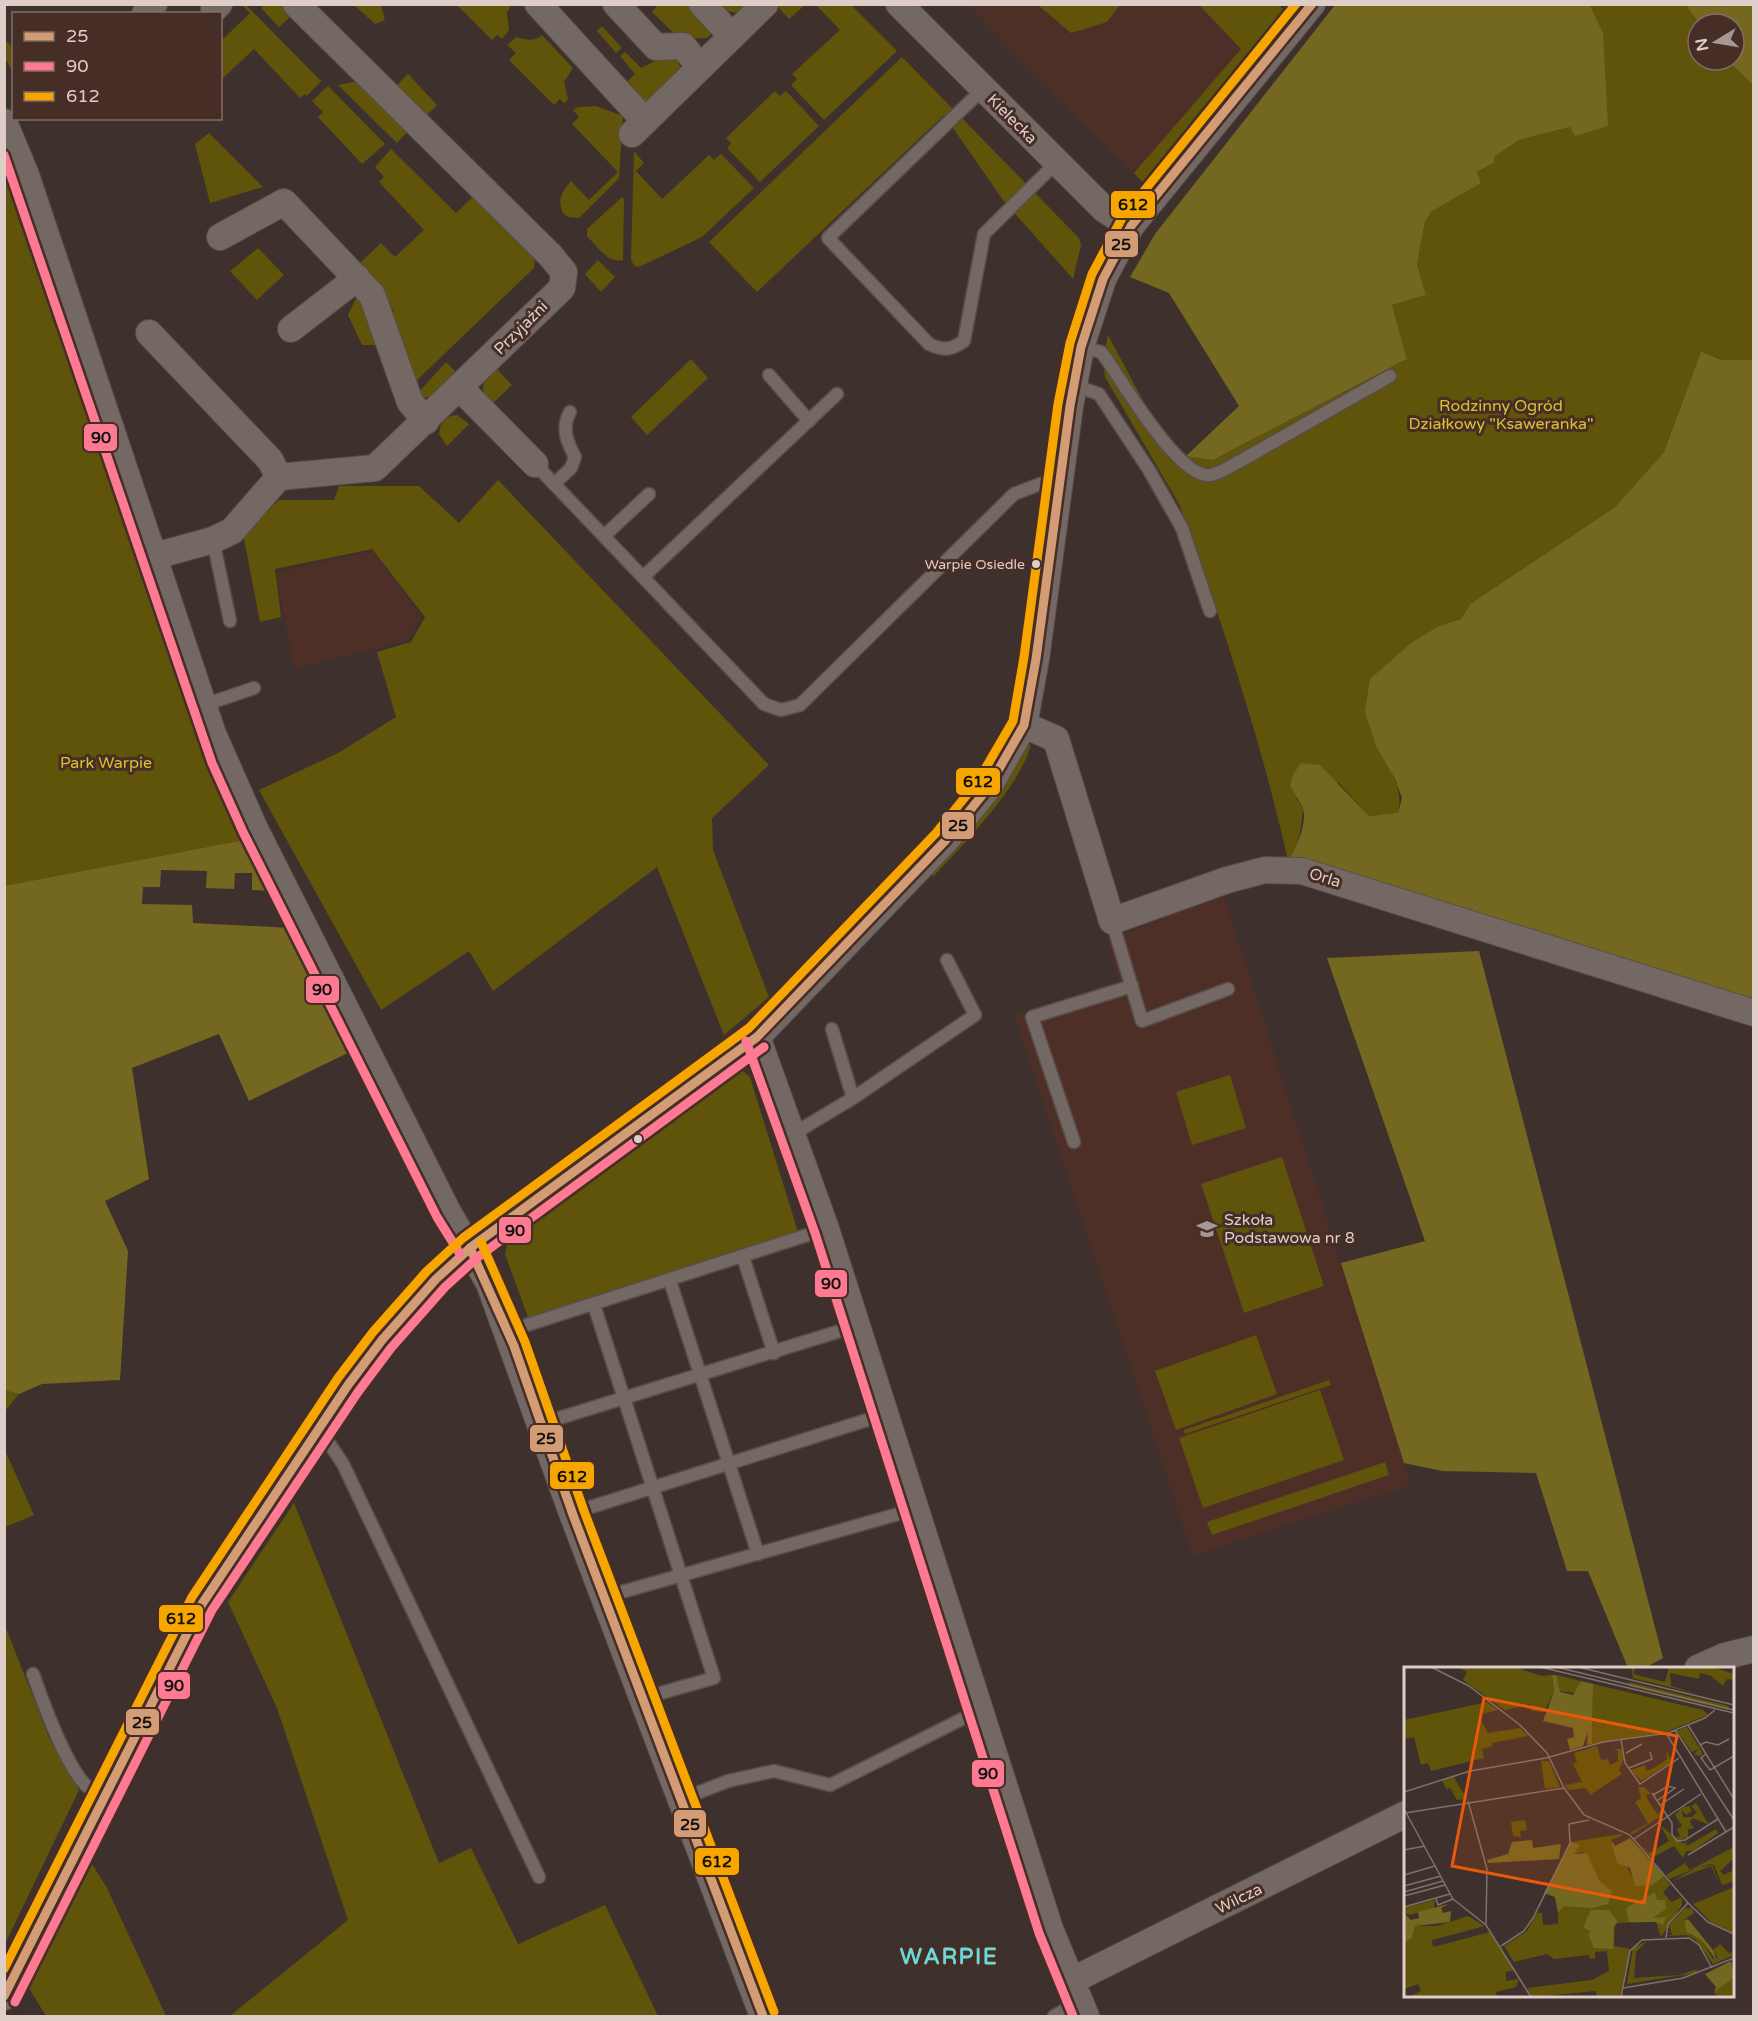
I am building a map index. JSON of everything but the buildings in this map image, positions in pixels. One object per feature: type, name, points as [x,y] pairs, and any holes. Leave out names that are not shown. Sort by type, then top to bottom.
[{"type":"street","name":"Przyjaźni","points":[[279,477],[375,468],[426,422],[562,288],[564,272],[296,4]]},
{"type":"street","points":[[538,4],[639,127],[765,4]]},
{"type":"street","points":[[616,4],[656,47],[683,46],[700,68]]},
{"type":"street","points":[[702,4],[732,36]]},
{"type":"street","name":"Kielecka","points":[[899,4],[1105,210],[1131,226]]},
{"type":"street","points":[[4,1997],[202,1604],[319,1428],[382,1340],[436,1279],[470,1248],[757,1037],[945,841],[988,788],[1023,725],[1036,659],[1074,385],[1081,347],[1103,279],[1131,226],[1303,8]]},
{"type":"street","points":[[4,122],[26,175],[223,758],[254,826],[448,1212],[489,1283],[572,1513],[763,2016]]},
{"type":"street","points":[[219,237],[284,202],[372,296],[410,402],[426,422]]},
{"type":"street","points":[[291,329],[357,278]]},
{"type":"street","points":[[149,333],[270,460],[279,477],[232,531],[213,540],[155,556]]},
{"type":"street","points":[[460,388],[536,464]]},
{"type":"street","points":[[1023,725],[1056,739],[1112,921]]},
{"type":"street","name":"Orla","points":[[1112,921],[1227,880],[1265,870],[1302,871],[1754,1013]]},
{"type":"street","points":[[757,1037],[826,1229],[1050,1929],[1079,2000]]},
{"type":"street","points":[[1700,1667],[1725,1656],[1754,1649]]},
{"type":"street","name":"Wilcza","points":[[1079,2000],[1404,1815]]},
{"type":"lane","points":[[983,90],[828,238],[929,344],[941,349],[952,349],[964,341],[984,234],[1056,163]]},
{"type":"lane","points":[[1081,347],[1101,352],[1162,441],[1176,456],[1198,473],[1209,475],[1235,464],[1390,376]]},
{"type":"lane","points":[[769,375],[809,421]]},
{"type":"lane","points":[[1074,385],[1099,394],[1149,470],[1182,528],[1210,611]]},
{"type":"lane","points":[[644,578],[837,394]]},
{"type":"lane","points":[[554,484],[570,468],[575,457],[565,435],[566,420],[570,412]]},
{"type":"lane","points":[[536,464],[764,704],[782,710],[800,705],[1014,494],[1040,484],[1059,486]]},
{"type":"lane","points":[[604,536],[649,494]]},
{"type":"lane","points":[[213,540],[230,621]]},
{"type":"lane","points":[[204,705],[254,688]]},
{"type":"lane","points":[[1112,921],[1142,1021],[1228,989]]},
{"type":"lane","points":[[793,1134],[853,1098],[975,1015],[947,960]]},
{"type":"lane","points":[[1074,1142],[1032,1017],[1132,986]]},
{"type":"lane","points":[[832,1029],[853,1098]]},
{"type":"lane","points":[[508,1331],[670,1281],[826,1229]]},
{"type":"lane","points":[[743,1257],[774,1353]]},
{"type":"lane","points":[[670,1281],[758,1554]]},
{"type":"lane","points":[[594,1305],[714,1678],[643,1698]]},
{"type":"lane","points":[[540,1424],[701,1376],[856,1326]]},
{"type":"lane","points":[[572,1513],[885,1414]]},
{"type":"lane","points":[[319,1428],[343,1464],[539,1877]]},
{"type":"lane","points":[[604,1598],[916,1509]]},
{"type":"lane","points":[[33,1674],[57,1735],[78,1775],[88,1787],[106,1796]]},
{"type":"lane","points":[[682,1799],[728,1781],[774,1771],[830,1785],[962,1719],[982,1714]]},
{"type":"lane","name":"Wilcza","points":[[1054,2016],[1079,2000]]},
{"type":"shaded area","points":[[968,5],[1199,5],[1241,49],[1134,173]]},
{"type":"shaded area","points":[[1335,5],[1590,5],[1603,33],[1608,126],[1575,136],[1570,127],[1519,140],[1494,157],[1495,162],[1477,172],[1481,183],[1431,212],[1425,222],[1417,264],[1426,295],[1392,305],[1407,359],[1213,460],[1186,456],[1239,406],[1169,293],[1130,277],[1155,234]]},
{"type":"shaded area","points":[[1686,5],[1753,5],[1753,85],[1739,72],[1746,72],[1746,12],[1691,12]]},
{"type":"shaded area","points":[[1701,351],[1721,360],[1753,360],[1753,1003],[1288,860],[1298,842],[1304,819],[1302,806],[1290,785],[1301,763],[1320,765],[1369,816],[1398,813],[1402,798],[1395,779],[1377,748],[1365,712],[1370,679],[1411,643],[1439,626],[1461,619],[1470,604],[1615,507],[1664,452]]},
{"type":"shaded area","points":[[372,551],[422,617],[407,641],[294,669],[276,572]]},
{"type":"shaded area","points":[[249,839],[275,891],[252,890],[252,873],[235,873],[234,889],[206,888],[207,871],[161,870],[160,887],[143,887],[142,904],[192,905],[193,923],[292,928],[354,1050],[249,1101],[219,1034],[132,1068],[149,1179],[105,1201],[128,1251],[120,1380],[42,1384],[19,1394],[4,1390],[4,886]]},
{"type":"shaded area","name":"Szkoła Podstawowa nr 8","points":[[1223,892],[1411,1485],[1193,1556],[1014,1016],[1118,981],[1108,941]]},
{"type":"shaded area","points":[[1479,951],[1663,1658],[1647,1667],[1628,1667],[1588,1571],[1567,1571],[1536,1473],[1442,1471],[1404,1463],[1341,1263],[1425,1241],[1327,958]]},
{"type":"green space","points":[[242,5],[246,5],[321,81],[307,96],[305,94],[300,98],[254,49],[222,79],[222,40],[250,13]]},
{"type":"green space","points":[[265,5],[281,5],[292,15],[279,27],[261,8]]},
{"type":"green space","points":[[354,5],[381,5],[385,20],[375,24]]},
{"type":"green space","points":[[457,5],[511,5],[507,13],[509,30],[502,39],[497,35],[492,40]]},
{"type":"green space","points":[[658,5],[690,5],[715,30],[707,38],[680,39],[652,12]]},
{"type":"green space","points":[[714,5],[756,5],[746,11],[735,12]]},
{"type":"green space","points":[[780,5],[805,5],[789,19],[778,7]]},
{"type":"green space","points":[[816,5],[851,5],[897,51],[824,120],[791,85],[797,79],[792,74],[840,30]]},
{"type":"green space","points":[[1038,5],[1120,5],[1107,22],[1071,33]]},
{"type":"green space","points":[[1199,5],[1279,5],[1288,16],[1145,185],[1134,173],[1241,49]]},
{"type":"green space","name":"Rodzinny Ogród Działkowy \"Ksaweranka\"","points":[[1590,5],[1753,5],[1753,360],[1721,360],[1701,351],[1664,452],[1615,507],[1470,604],[1461,619],[1439,626],[1377,748],[1395,779],[1399,796],[1398,814],[1369,816],[1338,782],[1296,798],[1303,808],[1302,822],[1297,841],[1288,860],[1267,775],[1242,691],[1187,524],[1179,504],[1105,377],[1103,361],[1108,335],[1163,438],[1186,455],[1213,460],[1407,359],[1392,305],[1426,295],[1417,264],[1425,222],[1431,212],[1480,183],[1477,172],[1495,162],[1494,157],[1519,140],[1570,127],[1603,33]]},
{"type":"green space","points":[[602,26],[622,48],[616,53],[597,31]]},
{"type":"green space","points":[[542,35],[573,68],[564,82],[568,99],[564,103],[560,99],[554,105],[509,60],[516,53],[507,45],[516,37],[530,40]]},
{"type":"green space","points":[[4,39],[12,47],[12,70],[5,58]]},
{"type":"green space","points":[[675,51],[681,70],[650,103],[643,104],[623,86],[635,74],[620,56],[625,52],[641,68]]},
{"type":"green space","points":[[902,57],[1079,238],[1081,245],[1073,279],[1003,200],[944,115],[757,292],[709,242]]},
{"type":"green space","points":[[408,74],[437,105],[426,116],[396,86]]},
{"type":"green space","points":[[353,82],[365,87],[409,130],[397,143],[338,85]]},
{"type":"green space","points":[[328,86],[385,144],[362,164],[318,117],[323,112],[312,101]]},
{"type":"green space","points":[[775,91],[780,96],[786,91],[819,126],[760,182],[727,148],[731,143],[726,138]]},
{"type":"green space","points":[[596,106],[623,116],[619,178],[579,218],[568,217],[563,213],[561,200],[563,192],[571,181],[589,200],[618,172],[572,124],[579,117],[573,110],[578,107]]},
{"type":"green space","points":[[209,133],[263,187],[210,203],[195,144]]},
{"type":"green space","points":[[391,149],[456,213],[474,196],[535,257],[534,268],[414,383],[388,317],[394,311],[356,267],[381,243],[395,257],[424,230],[379,182],[384,177],[375,167]]},
{"type":"green space","points":[[634,151],[644,163],[636,171],[662,199],[709,155],[714,160],[721,154],[754,188],[702,237],[639,267],[634,266],[631,259]]},
{"type":"green space","name":"Park Warpie","points":[[4,160],[140,559],[223,786],[249,839],[5,886]]},
{"type":"green space","points":[[622,197],[624,199],[623,260],[618,261],[608,257],[599,249],[587,236],[587,229]]},
{"type":"green space","points":[[258,248],[284,275],[257,300],[230,271]]},
{"type":"green space","points":[[598,260],[615,277],[601,292],[585,274]]},
{"type":"green space","points":[[357,296],[366,298],[377,345],[362,345],[348,315]]},
{"type":"green space","points":[[1073,312],[1078,313],[1055,431],[1051,428],[1056,385]]},
{"type":"green space","points":[[691,359],[708,378],[647,435],[631,417]]},
{"type":"green space","points":[[446,362],[458,374],[449,384],[435,396],[423,397],[417,394]]},
{"type":"green space","points":[[496,368],[512,385],[492,404],[484,394],[483,385]]},
{"type":"green space","points":[[457,415],[469,424],[447,446],[439,434],[441,426],[446,418]]},
{"type":"green space","points":[[498,480],[769,765],[712,818],[713,850],[769,997],[724,1035],[657,867],[493,991],[469,951],[381,1010],[259,790],[338,753],[396,717],[377,652],[411,642],[425,617],[372,549],[275,569],[281,617],[260,622],[243,534],[279,500],[334,500],[339,486],[419,486],[459,523]]},
{"type":"green space","points":[[1041,500],[1044,506],[1040,545],[1035,544]]},
{"type":"green space","points":[[1031,745],[1025,762],[1003,797],[933,877],[931,871],[1026,746]]},
{"type":"green space","points":[[743,1071],[750,1077],[798,1232],[529,1320],[505,1254],[508,1240],[735,1073]]},
{"type":"green space","points":[[1230,1075],[1246,1128],[1192,1145],[1176,1092]]},
{"type":"green space","points":[[1282,1157],[1324,1286],[1244,1313],[1201,1184]]},
{"type":"green space","points":[[1256,1335],[1277,1394],[1176,1430],[1155,1371]]},
{"type":"green space","points":[[1329,1380],[1331,1385],[1185,1434],[1184,1430]]},
{"type":"green space","points":[[5,1390],[19,1394],[5,1411]]},
{"type":"green space","points":[[1320,1390],[1344,1460],[1203,1508],[1179,1438]]},
{"type":"green space","points":[[4,1448],[34,1515],[5,1527],[4,1527]]},
{"type":"green space","points":[[1385,1462],[1389,1475],[1212,1535],[1207,1522]]},
{"type":"green space","points":[[294,1503],[439,1863],[471,1848],[518,1944],[605,1905],[658,2016],[230,2016],[348,1920],[277,1708],[228,1602]]},
{"type":"green space","points":[[4,1623],[49,1738],[79,1790],[5,1944]]},
{"type":"green space","points":[[92,1864],[107,1888],[166,2016],[46,2016],[29,1988]]},
{"type":"transit line","name":"612","points":[[4,1969],[192,1597],[338,1378],[373,1332],[427,1271],[463,1238],[749,1028],[936,833],[978,781],[1013,721],[1024,657],[1058,404],[1070,343],[1092,274],[1122,218],[1296,4]]},
{"type":"transit line","name":"25","points":[[4,1996],[202,1604],[348,1385],[382,1340],[436,1279],[470,1248],[757,1037],[945,841],[988,788],[1024,725],[1036,659],[1070,406],[1081,347],[1103,279],[1131,226],[1312,4]]},
{"type":"transit line","name":"90","points":[[4,155],[212,763],[243,832],[437,1217],[460,1254]]},
{"type":"transit line","name":"90","points":[[746,1041],[815,1233],[1039,1933],[1073,2016]]},
{"type":"transit line","name":"90","points":[[15,2002],[212,1610],[358,1392],[391,1348],[445,1287],[478,1257],[764,1047]]},
{"type":"transit line","name":"612","points":[[481,1242],[525,1342],[584,1511],[774,2012]]},
{"type":"transit line","name":"25","points":[[470,1248],[514,1346],[573,1515],[763,2016]]},
{"type":"place","name":"Warpie Osiedle","points":[[1036,564]]},
{"type":"place","name":"Szkoła Podstawowa nr 8","points":[[1207,1229]]},
{"type":"district","name":"WARPIE","points":[[949,1957]]}]
